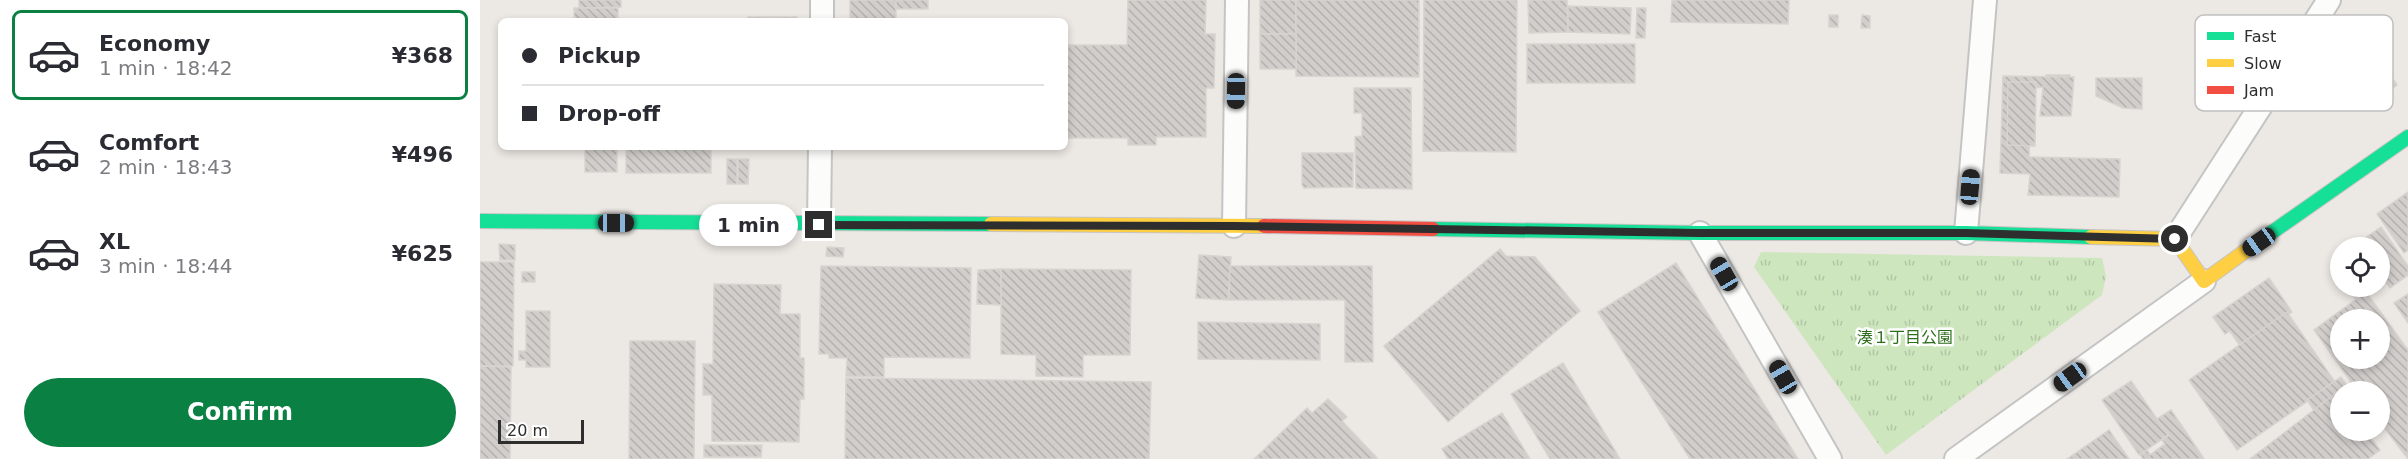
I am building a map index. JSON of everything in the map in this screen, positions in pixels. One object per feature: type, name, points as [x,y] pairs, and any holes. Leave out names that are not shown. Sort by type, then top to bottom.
[{"type":"street","points":[[822,0],[822,18]]},
{"type":"street","points":[[1234,226],[1237,0]]},
{"type":"street","points":[[1966,233],[1985,0]]},
{"type":"street","points":[[2319,15],[2329,0]]},
{"type":"street","points":[[2175,239],[2257,111]]},
{"type":"street","points":[[1956,459],[2408,137]]},
{"type":"street","points":[[819,225],[820,150]]},
{"type":"street","points":[[480,221],[1234,226],[1700,233],[1966,233],[2175,239]]},
{"type":"street","points":[[1700,233],[1830,459]]},
{"type":"street","points":[[2175,239],[2204,281]]},
{"type":"green space","name":"湊１丁目公園","points":[[1761,252],[2102,258],[2106,276],[2102,295],[1886,455],[1754,267]]},
{"type":"building","points":[[579,0],[621,0],[621,7],[579,8]]},
{"type":"building","points":[[850,0],[896,0],[896,18],[850,18]]},
{"type":"building","points":[[896,0],[928,0],[928,9],[896,9]]},
{"type":"building","points":[[1128,0],[1206,0],[1205,34],[1215,34],[1214,88],[1206,88],[1206,137],[1156,137],[1156,145],[1128,145],[1128,138],[1068,138],[1068,45],[1127,45]]},
{"type":"building","points":[[1260,0],[1296,0],[1296,34],[1260,34]]},
{"type":"building","points":[[1296,0],[1419,0],[1419,77],[1296,76]]},
{"type":"building","points":[[1424,0],[1517,0],[1516,152],[1423,151]]},
{"type":"building","points":[[1528,0],[1567,0],[1568,32],[1529,33]]},
{"type":"building","points":[[1672,0],[1789,0],[1788,24],[1671,22]]},
{"type":"building","points":[[1568,6],[1631,8],[1630,34],[1568,32]]},
{"type":"building","points":[[574,8],[618,8],[618,18],[574,18]]},
{"type":"building","points":[[1637,8],[1646,8],[1645,38],[1636,38]]},
{"type":"building","points":[[1829,15],[1838,15],[1838,27],[1829,27]]},
{"type":"building","points":[[1862,15],[1870,16],[1870,28],[1861,28]]},
{"type":"building","points":[[748,17],[797,17],[797,18]]},
{"type":"building","points":[[1260,34],[1296,34],[1296,69],[1260,69]]},
{"type":"building","points":[[1527,44],[1635,44],[1635,83],[1527,83]]},
{"type":"building","points":[[2046,75],[2070,75],[2070,113],[2045,113]]},
{"type":"building","points":[[2003,76],[2074,77],[2071,116],[2040,116],[2043,87],[2031,88],[2029,157],[2120,159],[2119,197],[2028,195],[2030,174],[2000,173]]},
{"type":"building","points":[[2096,78],[2142,78],[2142,109],[2123,108],[2096,96]]},
{"type":"building","points":[[2008,82],[2036,82],[2035,146],[2007,145]]},
{"type":"building","points":[[1354,88],[1411,88],[1412,189],[1356,188],[1355,137],[1362,136],[1362,113],[1354,113]]},
{"type":"building","points":[[585,150],[617,150],[617,172],[585,172]]},
{"type":"building","points":[[626,150],[711,150],[711,173],[626,173]]},
{"type":"building","points":[[1302,153],[1353,153],[1353,187],[1304,188],[1302,185]]},
{"type":"building","points":[[727,159],[737,159],[737,184],[727,184]]},
{"type":"building","points":[[738,159],[749,159],[748,184],[738,184]]},
{"type":"building","points":[[2408,192],[2408,250],[2404,253],[2377,214]]},
{"type":"building","points":[[2381,227],[2388,237],[2367,237]]},
{"type":"building","points":[[2390,240],[2408,266],[2408,275],[2390,288]]},
{"type":"building","points":[[499,244],[515,245],[515,260],[500,260]]},
{"type":"building","points":[[827,247],[844,248],[843,257],[826,256]]},
{"type":"building","points":[[1500,249],[1506,256],[1535,257],[1580,311],[1448,422],[1384,346]]},
{"type":"building","points":[[1199,255],[1231,257],[1228,300],[1196,298]]},
{"type":"building","points":[[480,262],[514,262],[513,366],[480,366]]},
{"type":"building","points":[[1676,263],[1798,459],[1690,459],[1598,312]]},
{"type":"building","points":[[821,266],[971,268],[970,358],[884,357],[884,377],[846,376],[847,358],[829,358],[829,354],[819,354]]},
{"type":"building","points":[[1230,266],[1372,266],[1373,362],[1345,362],[1345,300],[1229,300]]},
{"type":"building","points":[[1001,269],[1131,270],[1130,355],[1083,355],[1083,377],[1036,376],[1036,355],[1001,354]]},
{"type":"building","points":[[1001,269],[1001,305],[977,304],[978,270]]},
{"type":"building","points":[[522,272],[535,272],[535,282],[522,282]]},
{"type":"building","points":[[2269,278],[2292,312],[2240,346],[2230,331],[2225,334],[2213,317]]},
{"type":"building","points":[[714,284],[781,285],[780,314],[800,314],[800,358],[804,358],[804,399],[800,399],[799,442],[712,441],[712,395],[703,395],[703,364],[713,364]]},
{"type":"building","points":[[2408,294],[2408,323],[2394,303]]},
{"type":"building","points":[[2354,297],[2364,297],[2357,302]]},
{"type":"building","points":[[2359,297],[2370,297],[2378,309],[2343,309]]},
{"type":"building","points":[[526,311],[550,311],[550,367],[526,367],[526,360],[519,360],[519,351],[526,351]]},
{"type":"building","points":[[2287,312],[2334,381],[2330,381],[2330,385],[2237,450],[2189,380]]},
{"type":"building","points":[[2330,318],[2330,353],[2314,330]]},
{"type":"building","points":[[1198,322],[1320,324],[1320,360],[1198,359]]},
{"type":"building","points":[[2390,325],[2408,350],[2408,459],[2390,435],[2390,381],[2350,381],[2342,369],[2390,369]]},
{"type":"building","points":[[630,341],[695,341],[694,459],[629,459]]},
{"type":"building","points":[[1563,363],[1620,459],[1550,459],[1511,394]]},
{"type":"building","points":[[480,366],[511,367],[510,459],[480,459]]},
{"type":"building","points":[[846,378],[1151,382],[1149,459],[845,459]]},
{"type":"building","points":[[2131,381],[2168,435],[2139,455],[2102,400]]},
{"type":"building","points":[[2330,384],[2330,428],[2327,430],[2307,400]]},
{"type":"building","points":[[2330,398],[2330,441],[2373,441],[2380,450],[2368,459],[2250,459]]},
{"type":"building","points":[[1328,399],[1347,417],[1342,421],[1376,459],[1254,459],[1307,408],[1312,413]]},
{"type":"building","points":[[2171,410],[2204,459],[2143,459],[2140,454],[2147,450],[2150,455],[2165,444],[2162,440],[2169,435],[2157,419]]},
{"type":"building","points":[[2171,410],[2204,459],[2143,459],[2140,454],[2147,450],[2150,455],[2165,444],[2162,440],[2169,435],[2157,419]]},
{"type":"building","points":[[1502,413],[1530,459],[1448,459],[1442,449]]},
{"type":"building","points":[[2109,430],[2129,459],[2067,459]]},
{"type":"building","points":[[704,445],[762,445],[761,457],[704,457]]},
{"type":"traffic: fast","points":[[2251,247],[2408,137]]},
{"type":"traffic: fast","points":[[480,221],[991,224]]},
{"type":"traffic: fast","points":[[1433,229],[1700,233],[1966,233],[2091,237]]},
{"type":"traffic: slow","points":[[991,224],[1264,226]]},
{"type":"traffic: slow","points":[[2091,237],[2175,239],[2204,281],[2251,247]]},
{"type":"traffic: jam","points":[[1264,226],[1433,229]]},
{"type":"route","points":[[819,225],[1234,226],[1700,233],[1966,233],[2175,239]]}]
